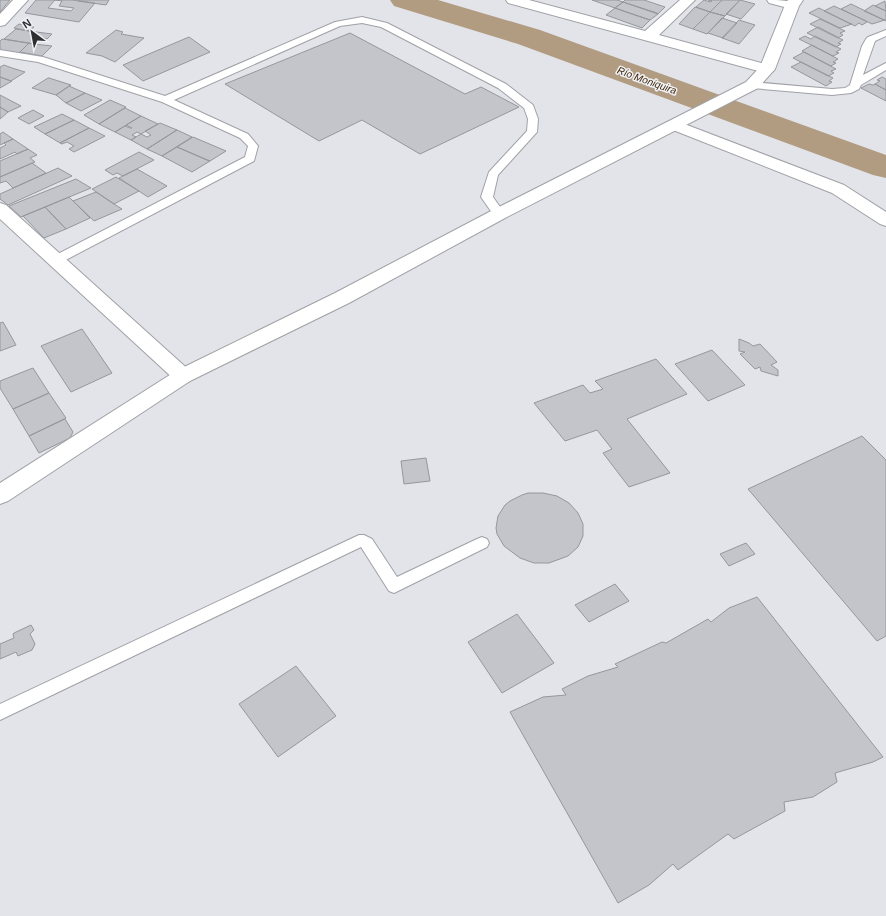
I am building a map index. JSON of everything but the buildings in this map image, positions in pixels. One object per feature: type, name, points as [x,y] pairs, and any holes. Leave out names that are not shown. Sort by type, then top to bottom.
[{"type":"street","points":[[0,22],[21,0]]},
{"type":"street","points":[[513,0],[767,69]]},
{"type":"street","points":[[548,10],[561,0]]},
{"type":"street","points":[[648,37],[688,0]]},
{"type":"street","points":[[0,495],[183,376],[342,298],[500,214],[752,85],[767,69],[794,2],[774,0]]},
{"type":"street","points":[[682,121],[838,189],[886,220]]},
{"type":"street","points":[[0,209],[183,376]]},
{"type":"lane","points":[[166,100],[338,24],[362,20],[384,25],[502,86],[529,107],[532,119],[532,132],[493,174],[487,197],[500,214]]},
{"type":"lane","points":[[752,85],[847,92],[855,87],[867,46],[872,38],[886,33]]},
{"type":"lane","points":[[0,53],[40,59],[166,100],[244,136],[253,146],[250,159],[56,260]]},
{"type":"lane","points":[[857,82],[886,66]]},
{"type":"lane","points":[[0,712],[359,541],[364,541],[367,543],[394,586],[482,543]]},
{"type":"waterway","name":"Río Moniquira","points":[[405,0],[529,37],[886,167]]}]
